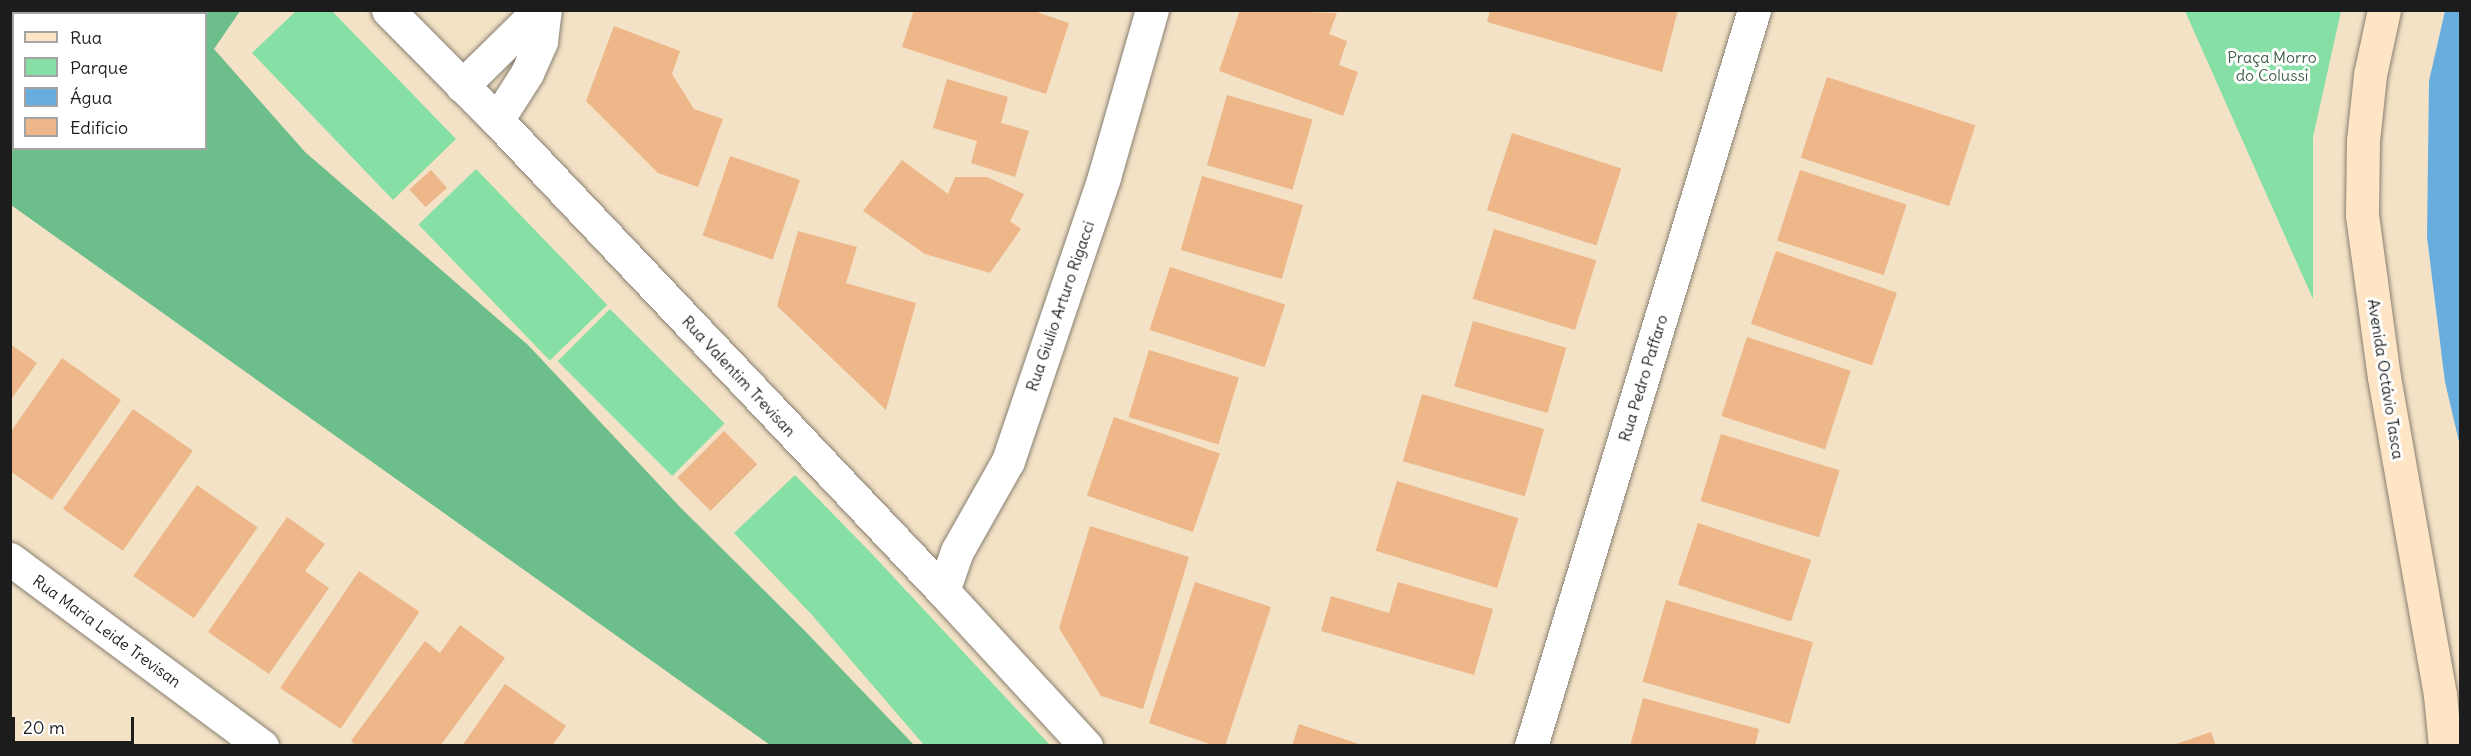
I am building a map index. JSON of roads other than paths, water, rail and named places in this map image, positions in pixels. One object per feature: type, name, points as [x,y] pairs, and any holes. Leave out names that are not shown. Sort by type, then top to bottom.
[{"type":"street","name":"Rua Valentim Trevisan","points":[[388,10],[497,120],[944,591],[1086,746]]},
{"type":"street","points":[[462,86],[539,10]]},
{"type":"street","points":[[497,120],[527,73],[541,41],[545,10]]},
{"type":"street","name":"Rua Giulio Arturo Rigacci","points":[[944,591],[957,551],[1008,460],[1104,177],[1152,10]]},
{"type":"street","name":"Rua Pedro Paffaro","points":[[1532,746],[1754,10]]},
{"type":"street","name":"Avenida Octávio Tasca","points":[[2384,10],[2370,75],[2363,141],[2362,215],[2384,377],[2440,695],[2445,746]]},
{"type":"street","name":"Rua Maria Leide Trevisan","points":[[10,560],[262,746]]},
{"type":"water","points":[[2445,11],[2460,11],[2460,446],[2445,382],[2427,237],[2429,81]]},
{"type":"park label","name":"Praça Morro do Colussi","points":[[2272,66]]}]
